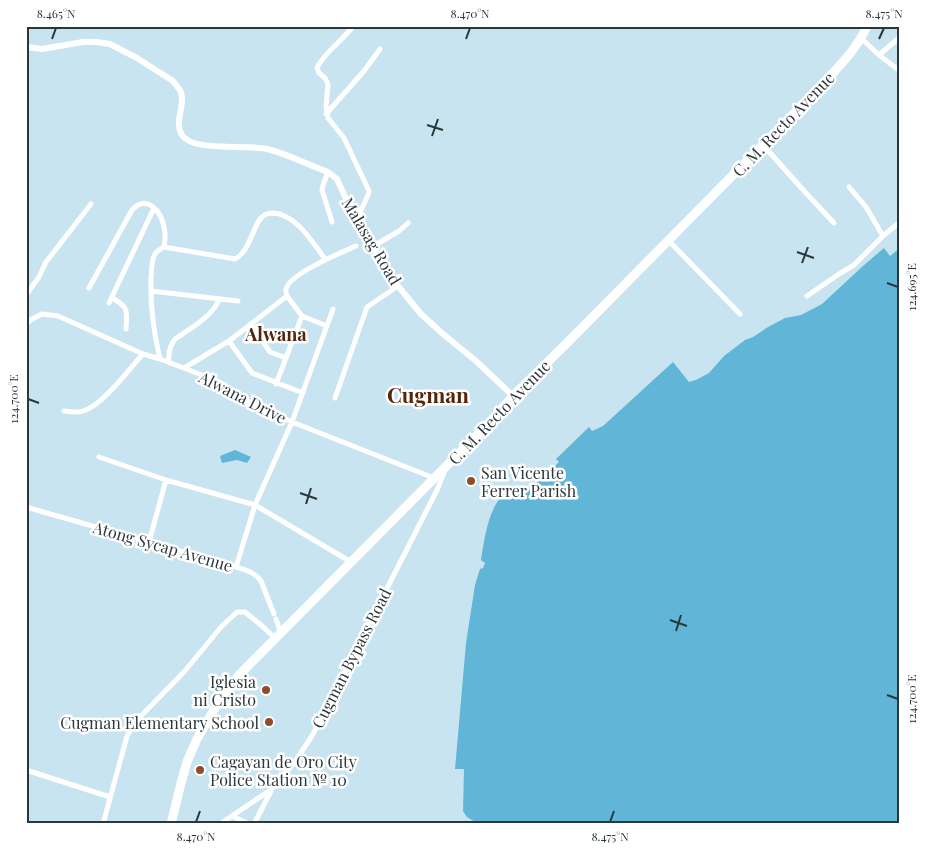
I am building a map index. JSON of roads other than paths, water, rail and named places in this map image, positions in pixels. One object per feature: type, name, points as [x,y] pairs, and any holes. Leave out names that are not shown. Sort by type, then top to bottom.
[{"type":"highway","name":"C. M. Recto Avenue","points":[[171,824],[187,762],[203,727],[235,680],[838,68],[856,47],[867,26]]},
{"type":"street","points":[[353,26],[320,62],[317,68],[328,84],[326,114],[344,138],[369,191],[356,221]]},
{"type":"street","points":[[879,54],[900,37]]},
{"type":"street","points":[[862,38],[900,71]]},
{"type":"street","points":[[26,48],[42,49],[83,42],[97,42],[110,44],[151,67],[173,81],[177,86],[182,96],[182,107],[178,125],[182,135],[188,141],[214,146],[266,149],[328,172],[322,190],[332,222]]},
{"type":"street","points":[[326,114],[364,71],[380,49]]},
{"type":"street","points":[[763,145],[834,223]]},
{"type":"street","name":"Malasag Road","points":[[328,172],[337,180],[356,221],[398,286],[422,314],[514,396]]},
{"type":"street","points":[[849,187],[866,207],[883,236]]},
{"type":"street","points":[[89,288],[132,210],[141,203],[149,204],[160,215],[164,227],[164,247]]},
{"type":"street","points":[[26,295],[39,277],[46,262],[92,204]]},
{"type":"street","points":[[126,329],[124,306],[120,302],[111,300],[154,208]]},
{"type":"street","points":[[160,359],[152,324],[151,291],[154,255],[158,250],[164,247],[235,259],[241,255],[261,218],[269,213],[275,213],[285,216],[308,235],[325,259]]},
{"type":"street","points":[[807,296],[851,267],[900,222]]},
{"type":"street","points":[[372,247],[396,233],[408,223]]},
{"type":"street","points":[[668,240],[740,314]]},
{"type":"street","points":[[327,326],[302,316],[287,296],[286,288],[294,278],[325,259],[356,246]]},
{"type":"street","points":[[335,398],[367,307],[398,286]]},
{"type":"street","points":[[151,291],[238,301]]},
{"type":"street","points":[[184,368],[229,341],[287,296]]},
{"type":"street","points":[[169,362],[171,344],[213,311],[219,299]]},
{"type":"street","points":[[236,567],[255,505],[292,422],[333,309]]},
{"type":"street","name":"Alwana Drive","points":[[26,324],[42,314],[58,316],[143,354],[169,362],[225,385],[251,403],[292,422],[434,478]]},
{"type":"street","points":[[276,384],[302,316]]},
{"type":"street","points":[[250,324],[270,352],[286,358]]},
{"type":"street","points":[[229,341],[252,373],[303,394]]},
{"type":"street","points":[[64,411],[78,413],[92,407],[102,399],[143,354]]},
{"type":"street","points":[[99,457],[166,480],[255,505],[351,562]]},
{"type":"street","name":"Cugman Bypass Road","points":[[220,824],[272,788],[294,763],[312,736],[438,490],[447,465]]},
{"type":"street","points":[[149,542],[166,480]]},
{"type":"street","name":"Atong Sycap Avenue","points":[[26,507],[250,572],[261,580],[275,616],[278,636]]},
{"type":"street","points":[[103,824],[127,736],[131,729],[137,720],[184,672],[221,627],[237,612],[245,612],[278,636]]},
{"type":"street","points":[[26,770],[110,797]]},
{"type":"street","points":[[254,824],[272,788]]},
{"type":"street","points":[[232,816],[249,824]]},
{"type":"water","points":[[884,248],[890,256],[900,248],[900,824],[476,824],[463,811],[464,769],[455,769],[466,643],[475,585],[480,569],[483,568],[485,563],[481,560],[489,519],[498,500],[513,487],[523,496],[559,462],[556,459],[589,427],[592,431],[603,426],[673,362],[689,382],[709,373],[724,356],[745,340],[785,318],[801,315],[822,304]]},
{"type":"water","points":[[235,450],[251,457],[247,463],[237,460],[222,463],[220,456]]},
{"type":"place","name":"San Vicente Ferrer Parish","points":[[471,481]]},
{"type":"place","name":"Iglesia ni Cristo","points":[[266,690]]},
{"type":"place","name":"Cugman Elementary School","points":[[269,722]]},
{"type":"place","name":"Cagayan de Oro City Police Station № 10","points":[[200,770]]},
{"type":"district","name":"Alwana","points":[[276,334]]},
{"type":"district","name":"Cugman","points":[[428,394]]}]
